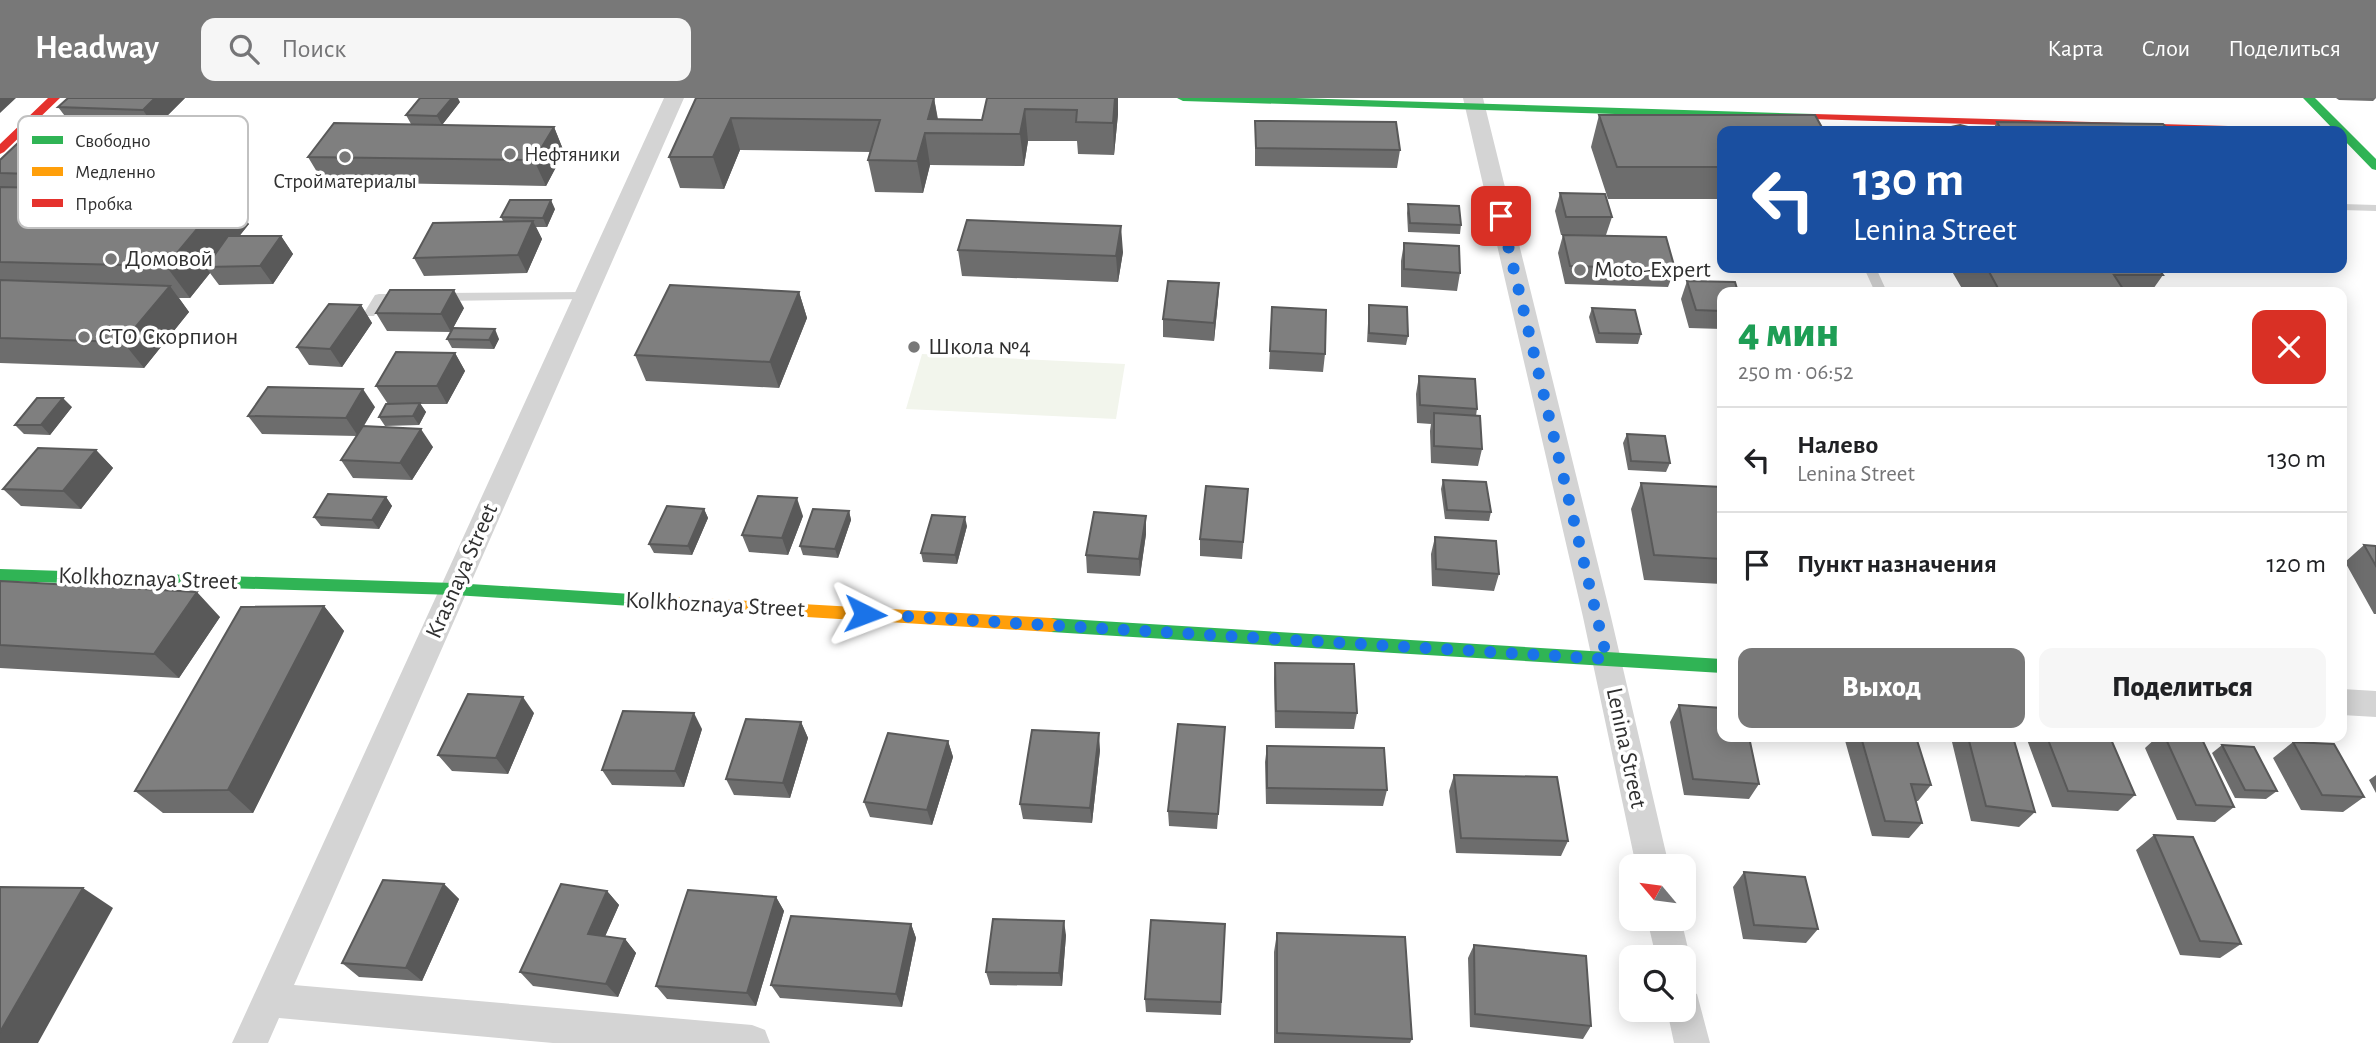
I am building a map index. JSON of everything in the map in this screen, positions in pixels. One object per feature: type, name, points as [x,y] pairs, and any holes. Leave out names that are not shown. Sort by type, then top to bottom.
[{"type":"street","points":[[35,116],[54,98]]},
{"type":"street","name":"Krasnaya Street","points":[[250,1043],[588,296],[674,98]]},
{"type":"street","points":[[1184,98],[1473,102],[2144,126]]},
{"type":"street","points":[[2309,98],[2335,126]]},
{"type":"street","name":"Lenina Street","points":[[1473,102],[1607,659],[1650,854]]},
{"type":"street","points":[[0,150],[18,133]]},
{"type":"street","points":[[2347,133],[2365,133]]},
{"type":"street","points":[[2347,138],[2376,166]]},
{"type":"street","name":"Kolkhoznaya Street","points":[[0,575],[454,589],[1717,666]]},
{"type":"street","points":[[2347,702],[2376,704]]},
{"type":"street","points":[[270,1000],[752,1043]]},
{"type":"street","points":[[1687,1022],[1692,1043]]},
{"type":"lane","points":[[1800,115],[1805,126]]},
{"type":"lane","points":[[2347,208],[2376,208]]},
{"type":"lane","points":[[435,297],[588,296]]},
{"type":"lane","points":[[370,313],[379,298],[421,298]]},
{"type":"shaded area","points":[[922,354],[1125,364],[1116,419],[906,409]]},
{"type":"building","points":[[68,98],[155,98],[143,110],[58,107]]},
{"type":"building","points":[[420,98],[452,98],[437,116],[406,115]]},
{"type":"building","points":[[696,98],[934,98],[928,119],[982,120],[987,98],[1115,98],[1113,123],[1076,122],[1077,110],[1025,109],[1020,134],[925,133],[917,161],[868,160],[880,120],[731,118],[713,157],[669,157]]},
{"type":"building","points":[[1599,115],[1815,115],[1821,126],[1717,126],[1717,167],[1617,167]]},
{"type":"building","points":[[1255,121],[1396,122],[1400,150],[1256,148]]},
{"type":"building","points":[[1997,122],[2165,126],[1999,126]]},
{"type":"building","points":[[334,123],[554,127],[534,160],[308,157]]},
{"type":"building","points":[[18,143],[18,174],[0,173],[0,160]]},
{"type":"building","points":[[0,187],[18,187],[18,228],[198,228],[166,266],[0,262]]},
{"type":"building","points":[[1560,193],[1605,194],[1612,217],[1566,217]]},
{"type":"building","points":[[510,200],[551,200],[543,218],[501,217]]},
{"type":"building","points":[[1408,204],[1459,206],[1461,225],[1410,223]]},
{"type":"building","points":[[967,220],[1121,226],[1116,256],[958,250]]},
{"type":"building","points":[[533,221],[518,255],[414,258],[433,223]]},
{"type":"building","points":[[1563,235],[1666,237],[1675,269],[1570,266]]},
{"type":"building","points":[[228,236],[281,236],[260,266],[206,267]]},
{"type":"building","points":[[1404,243],[1459,246],[1460,273],[1404,269]]},
{"type":"building","points":[[1990,273],[2163,275],[2114,275],[2122,287],[1997,287]]},
{"type":"building","points":[[0,280],[170,286],[123,342],[0,338]]},
{"type":"building","points":[[1168,281],[1219,283],[1214,323],[1163,319]]},
{"type":"building","points":[[1687,281],[1735,282],[1736,287],[1717,287],[1717,311],[1696,310]]},
{"type":"building","points":[[670,285],[799,292],[770,362],[635,355]]},
{"type":"building","points":[[390,290],[454,290],[441,314],[376,313]]},
{"type":"building","points":[[329,304],[361,305],[330,349],[297,347]]},
{"type":"building","points":[[1369,305],[1407,307],[1408,336],[1369,333]]},
{"type":"building","points":[[1272,307],[1326,310],[1325,354],[1270,351]]},
{"type":"building","points":[[1592,308],[1635,310],[1641,334],[1599,333]]},
{"type":"building","points":[[453,328],[495,329],[489,340],[447,339]]},
{"type":"building","points":[[396,352],[455,353],[437,386],[376,386]]},
{"type":"building","points":[[1419,376],[1475,379],[1477,409],[1420,405]]},
{"type":"building","points":[[268,387],[363,389],[346,418],[248,416]]},
{"type":"building","points":[[37,398],[63,398],[41,425],[15,425]]},
{"type":"building","points":[[420,403],[413,416],[379,417],[386,404]]},
{"type":"building","points":[[1434,413],[1480,416],[1482,449],[1434,446]]},
{"type":"building","points":[[363,426],[421,429],[400,463],[341,460]]},
{"type":"building","points":[[1627,434],[1665,436],[1670,463],[1631,461]]},
{"type":"building","points":[[38,448],[96,450],[63,491],[3,489]]},
{"type":"building","points":[[1443,480],[1486,482],[1491,512],[1447,510]]},
{"type":"building","points":[[1641,483],[1717,487],[1717,559],[1654,555]]},
{"type":"building","points":[[1206,486],[1248,489],[1243,542],[1200,539]]},
{"type":"building","points":[[328,494],[386,497],[372,520],[314,517]]},
{"type":"building","points":[[758,496],[797,498],[782,538],[742,535]]},
{"type":"building","points":[[667,506],[704,509],[688,546],[649,544]]},
{"type":"building","points":[[813,509],[849,511],[835,549],[800,546]]},
{"type":"building","points":[[1094,512],[1146,516],[1139,559],[1086,555]]},
{"type":"building","points":[[932,515],[965,517],[955,555],[921,553]]},
{"type":"building","points":[[1435,537],[1496,541],[1499,574],[1436,569]]},
{"type":"building","points":[[2364,545],[2376,546],[2376,566]]},
{"type":"building","points":[[0,581],[197,592],[154,654],[0,645]]},
{"type":"building","points":[[324,606],[228,790],[135,791],[241,607]]},
{"type":"building","points":[[1275,663],[1354,664],[1357,713],[1276,711]]},
{"type":"building","points":[[468,694],[523,697],[496,758],[438,755]]},
{"type":"building","points":[[1679,705],[1717,708],[1717,742],[1750,742],[1759,784],[1693,779]]},
{"type":"building","points":[[623,711],[694,713],[675,771],[602,770]]},
{"type":"building","points":[[746,719],[801,722],[783,783],[726,779]]},
{"type":"building","points":[[1178,724],[1225,727],[1218,814],[1168,811]]},
{"type":"building","points":[[1032,730],[1099,733],[1090,808],[1020,804]]},
{"type":"building","points":[[888,733],[948,741],[927,810],[864,802]]},
{"type":"building","points":[[1862,742],[1918,742],[1931,785],[1911,784],[1922,823],[1885,821]]},
{"type":"building","points":[[1969,742],[2014,742],[2035,812],[1986,806]]},
{"type":"building","points":[[2049,742],[2112,742],[2135,795],[2068,791]]},
{"type":"building","points":[[2167,742],[2203,742],[2234,807],[2196,805]]},
{"type":"building","points":[[2293,742],[2334,744],[2364,797],[2322,795]]},
{"type":"building","points":[[2222,745],[2254,747],[2277,791],[2245,790]]},
{"type":"building","points":[[1267,746],[1384,748],[1387,790],[1267,788]]},
{"type":"building","points":[[1454,775],[1557,777],[1568,841],[1461,838]]},
{"type":"building","points":[[2154,835],[2193,837],[2241,944],[2200,941]]},
{"type":"building","points":[[1744,872],[1805,877],[1818,929],[1754,925]]},
{"type":"building","points":[[383,880],[444,884],[406,968],[342,963]]},
{"type":"building","points":[[561,884],[607,891],[588,934],[625,939],[606,984],[520,972]]},
{"type":"building","points":[[0,887],[83,888],[0,1032]]},
{"type":"building","points":[[688,890],[776,897],[747,993],[656,986]]},
{"type":"building","points":[[791,916],[911,924],[896,994],[771,985]]},
{"type":"building","points":[[993,919],[1064,921],[1059,973],[986,972]]},
{"type":"building","points":[[1151,920],[1225,924],[1221,1002],[1145,999]]},
{"type":"building","points":[[1277,933],[1405,937],[1412,1039],[1277,1033]]},
{"type":"building","points":[[1474,945],[1586,956],[1591,1026],[1475,1014]]},
{"type":"traffic: fast","points":[[1183,98],[1814,117]]},
{"type":"traffic: fast","points":[[2309,98],[2337,126]]},
{"type":"traffic: fast","points":[[2347,137],[2376,166]]},
{"type":"traffic: fast","points":[[0,575],[454,589],[679,603]]},
{"type":"traffic: fast","points":[[1051,625],[1717,666]]},
{"type":"traffic: slow","points":[[679,603],[1051,625]]},
{"type":"traffic: jam","points":[[35,116],[54,98]]},
{"type":"traffic: jam","points":[[1814,117],[2126,126]]},
{"type":"traffic: jam","points":[[0,150],[18,133]]},
{"type":"place","name":"Нефтяники","points":[[510,154]]},
{"type":"place","name":"Стройматериалы","points":[[345,157]]},
{"type":"place","name":"Домовой","points":[[111,259]]},
{"type":"place","name":"Moto-Expert","points":[[1580,270]]},
{"type":"place","name":"СТО Скорпион","points":[[84,337]]},
{"type":"place","name":"Школа №4","points":[[914,347]]},
{"type":"route","points":[[865,614],[1607,659],[1501,216]]}]
